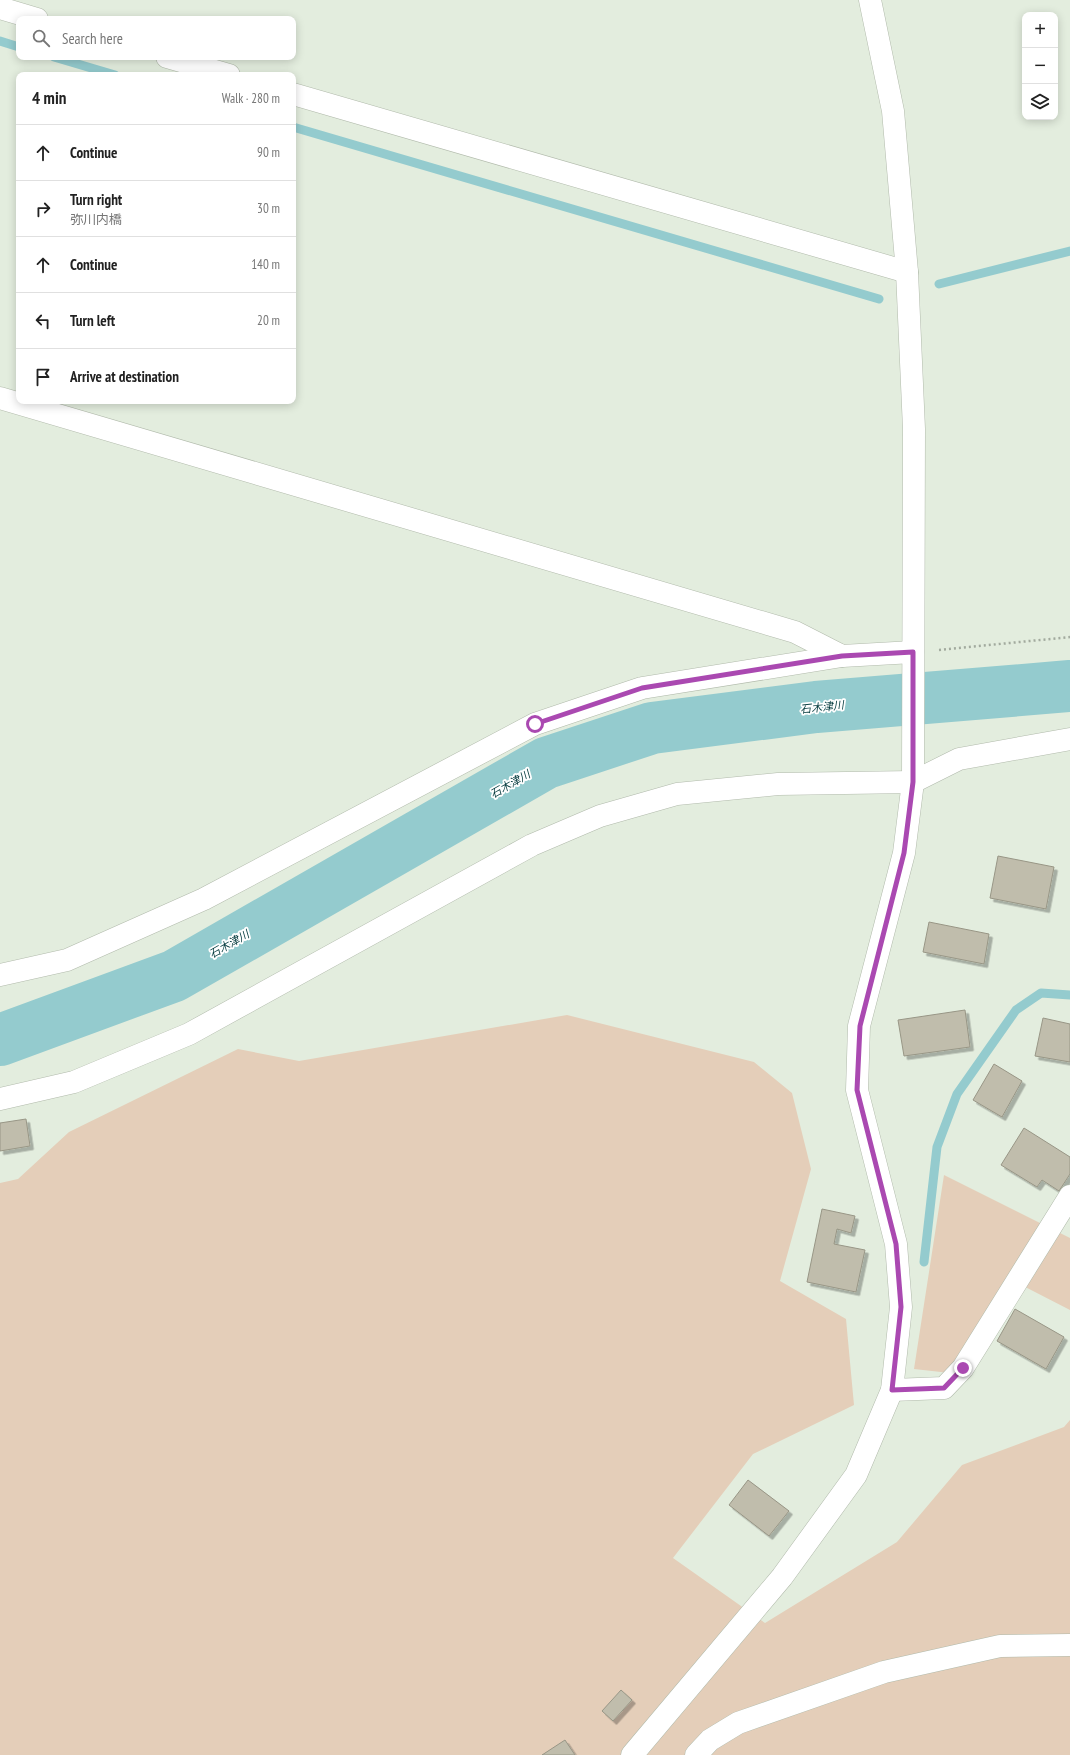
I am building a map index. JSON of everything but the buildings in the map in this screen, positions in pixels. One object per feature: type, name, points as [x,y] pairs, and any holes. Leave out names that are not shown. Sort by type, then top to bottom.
[{"type":"street","points":[[632,1755],[782,1577],[856,1475],[892,1390],[901,1307],[896,1244],[857,1090],[860,1026],[904,853],[913,782],[914,429],[907,272],[893,111],[870,0]]},
{"type":"street","points":[[0,8],[27,16]]},
{"type":"street","points":[[177,60],[219,72]]},
{"type":"street","points":[[296,95],[907,272]]},
{"type":"street","points":[[0,398],[16,403]]},
{"type":"street","points":[[20,404],[795,632],[842,656]]},
{"type":"street","points":[[0,975],[67,960],[204,898],[535,724],[642,688],[842,656],[914,656]]},
{"type":"street","points":[[0,1099],[74,1082],[189,1034],[532,845],[600,816],[677,794],[778,784],[913,782],[959,760],[1070,739]]},
{"type":"street","points":[[892,1390],[944,1388],[963,1368],[1070,1196]]},
{"type":"street","points":[[696,1755],[710,1740],[738,1723],[884,1672],[1000,1646],[1070,1644]]},
{"type":"path","points":[[914,656],[1070,637]]},
{"type":"shaded area","points":[[567,1015],[754,1062],[792,1093],[811,1169],[780,1281],[846,1319],[854,1405],[753,1454],[673,1558],[765,1623],[897,1542],[962,1465],[1064,1427],[1070,1420],[1070,1755],[0,1755],[0,1183],[18,1179],[69,1132],[238,1049],[299,1061]]},
{"type":"shaded area","points":[[944,1175],[1070,1238],[1070,1310],[1008,1278],[950,1373],[914,1369]]},
{"type":"waterway","points":[[0,41],[16,46]]},
{"type":"waterway","points":[[64,60],[105,72]]},
{"type":"waterway","points":[[296,128],[879,299]]},
{"type":"waterway","points":[[939,284],[1070,251]]},
{"type":"waterway","name":"石木津川","points":[[0,1040],[174,976],[546,763],[652,728],[816,707],[1070,686]]},
{"type":"waterway","points":[[924,1262],[937,1147],[957,1094],[1016,1010],[1041,993],[1070,995]]},
{"type":"route","points":[[535,724],[642,688],[842,656],[913,652],[913,782],[904,853],[860,1026],[857,1090],[896,1244],[901,1307],[892,1390],[944,1388],[963,1368]]}]
